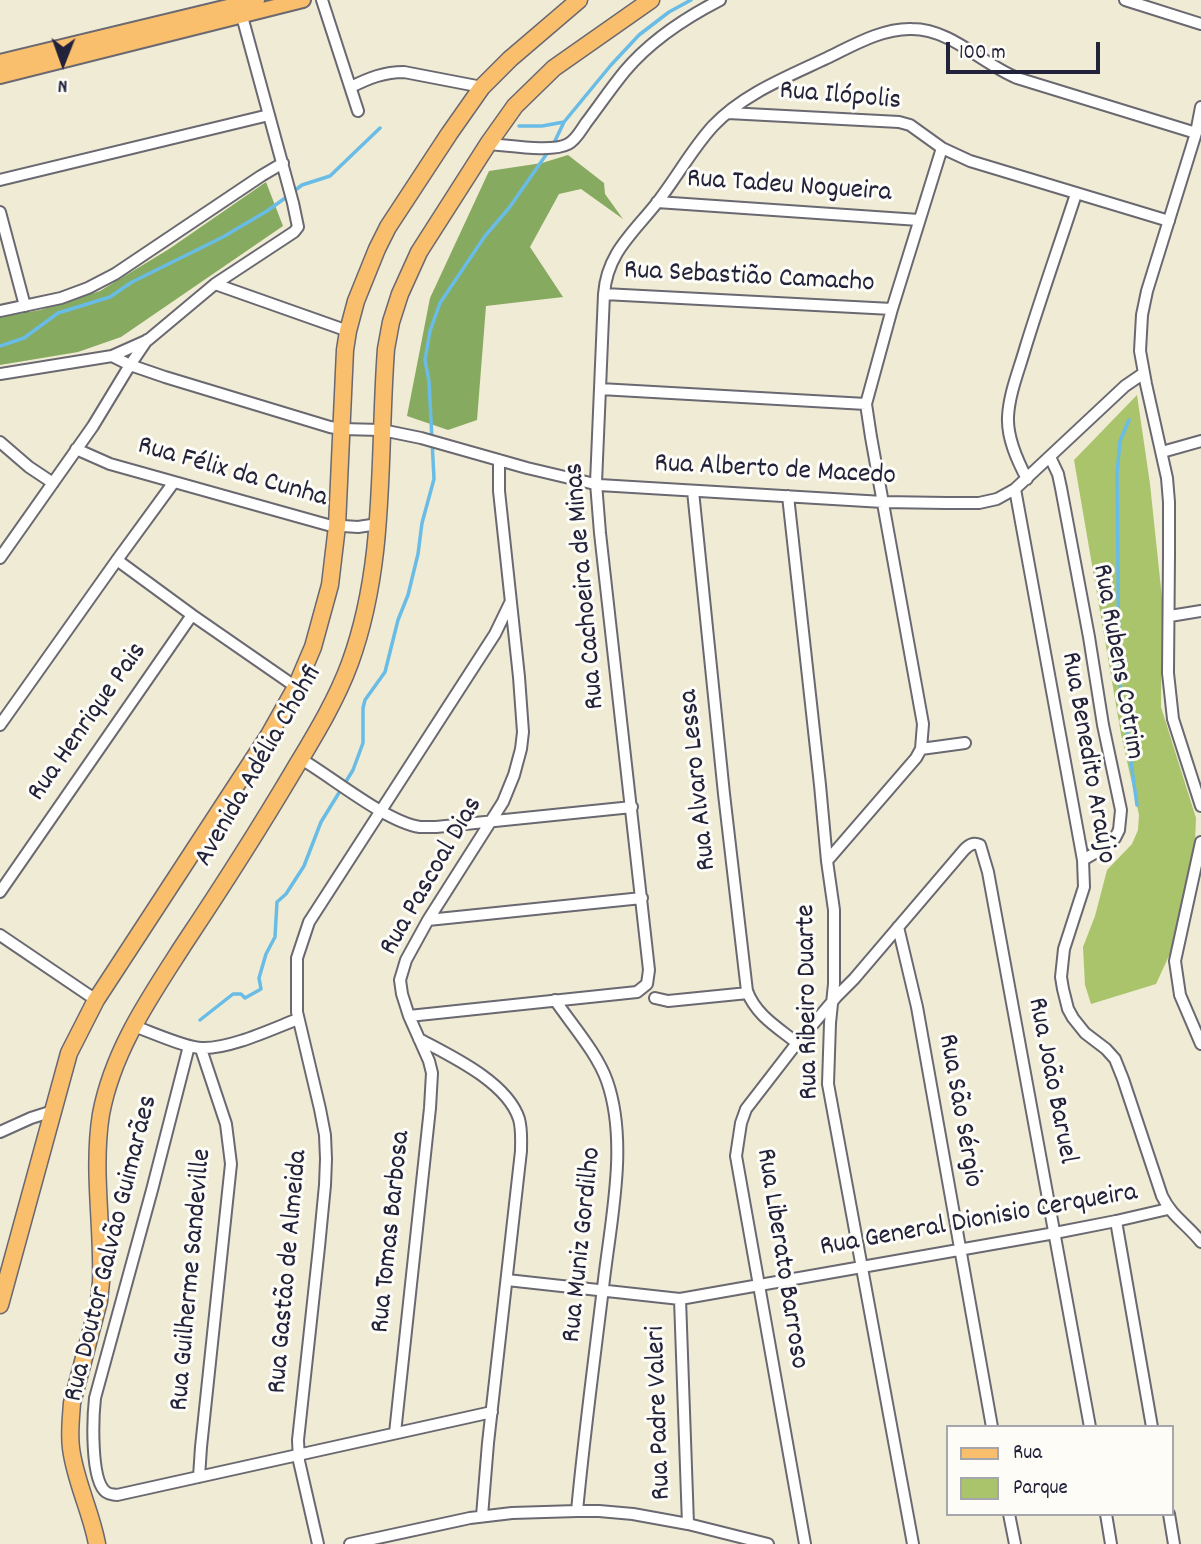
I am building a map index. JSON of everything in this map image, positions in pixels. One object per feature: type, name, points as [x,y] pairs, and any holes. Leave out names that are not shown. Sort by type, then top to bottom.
[{"type":"highway","name":"Avenida Adélia Chohfi","points":[[0,1305],[69,1053],[96,1000],[269,735],[296,687],[313,647],[330,585],[337,526],[345,350],[356,301],[366,274],[388,227],[482,87],[510,59],[579,0]]},
{"type":"highway","name":"Avenida Adélia Chohfi","points":[[97,1544],[93,1522],[77,1479],[71,1447],[71,1419],[75,1391],[102,1282],[98,1141],[102,1113],[116,1062],[140,1012],[259,830],[325,718],[350,662],[372,579],[378,524],[386,349],[400,294],[419,252],[515,106],[554,68],[651,0]]},
{"type":"main road","points":[[0,76],[257,0]]},
{"type":"main road","points":[[0,62],[239,7],[303,0]]},
{"type":"street","points":[[322,0],[358,111]]},
{"type":"street","points":[[488,144],[542,148],[567,145],[638,57],[662,36],[720,0]]},
{"type":"street","points":[[1125,0],[1201,24]]},
{"type":"street","points":[[0,558],[93,426],[148,340],[215,284],[295,232],[298,226],[239,7]]},
{"type":"street","name":"Rua Cachoeira de Minas","points":[[409,1016],[637,992],[647,984],[649,970],[642,898],[596,484],[605,279],[614,257],[713,126],[762,89],[865,40],[914,28],[947,38],[1010,75],[1196,133]]},
{"type":"street","points":[[351,87],[376,75],[393,72],[482,87]]},
{"type":"street","points":[[1201,107],[1196,133],[1142,315],[1140,351],[1162,452],[1169,502],[1168,673],[1172,719],[1201,806]]},
{"type":"street","name":"Rua Ilópolis","points":[[727,113],[899,122],[910,125],[942,148],[970,161],[1168,221]]},
{"type":"street","points":[[0,180],[269,115]]},
{"type":"street","points":[[827,861],[921,749],[923,724],[866,404],[892,309],[942,148]]},
{"type":"street","points":[[0,311],[61,298],[88,288],[115,274],[261,176],[284,168]]},
{"type":"street","points":[[1027,479],[1017,458],[1009,430],[1010,405],[1029,337],[1076,194]]},
{"type":"street","name":"Rua Tadeu Nogueira","points":[[657,202],[919,220]]},
{"type":"street","points":[[0,212],[24,306]]},
{"type":"street","points":[[215,284],[348,331]]},
{"type":"street","name":"Rua Sebastião Camacho","points":[[604,294],[892,309]]},
{"type":"street","points":[[0,374],[112,356],[148,340]]},
{"type":"street","name":"Rua Alberto de Macedo","points":[[112,356],[165,377],[341,429],[382,430],[421,438],[596,484],[883,502],[979,503],[996,499],[1027,479],[1125,386],[1144,373]]},
{"type":"street","points":[[600,389],[866,404]]},
{"type":"street","points":[[1162,452],[1201,441]]},
{"type":"street","points":[[0,442],[53,483]]},
{"type":"street","name":"Rua Félix da Cunha","points":[[76,449],[110,464],[337,526],[378,524]]},
{"type":"street","name":"Rua Rubens Cotrim","points":[[1050,457],[1060,481],[1102,725],[1121,810],[1119,830],[1115,838],[1083,860]]},
{"type":"street","name":"Rua Pascoal Dias","points":[[419,1039],[402,994],[400,980],[406,960],[428,920],[503,802],[521,749],[523,732],[519,677],[499,491],[499,460]]},
{"type":"street","points":[[0,726],[174,481]]},
{"type":"street","name":"Rua Benedito Araújo","points":[[1015,489],[1083,860],[1084,887],[1064,949],[1061,977],[1063,989],[1073,1018],[1085,1033],[1115,1059],[1168,1209],[1201,1242]]},
{"type":"street","name":"Rua Alvaro Lessa","points":[[693,491],[740,941],[748,993],[752,1004],[761,1015],[797,1043]]},
{"type":"street","name":"Rua Ribeiro Duarte","points":[[788,496],[834,910],[834,984],[828,1084],[913,1544]]},
{"type":"street","points":[[117,560],[296,687]]},
{"type":"street","name":"Rua Gastão de Almeida","points":[[318,1544],[298,1440],[326,1159],[320,1109],[298,1018],[297,958],[309,922],[495,634],[510,603]]},
{"type":"street","points":[[1170,616],[1201,611]]},
{"type":"street","name":"Rua Henrique Pais","points":[[0,892],[192,615]]},
{"type":"street","points":[[921,749],[965,743]]},
{"type":"street","points":[[300,759],[380,810],[419,827],[632,807]]},
{"type":"street","points":[[1201,842],[1197,881],[1175,961],[1180,995],[1201,1044]]},
{"type":"street","name":"Rua João Baruel","points":[[964,850],[970,844],[980,845],[988,872],[1090,1425]]},
{"type":"street","name":"Rua Liberato Barroso","points":[[805,1544],[736,1156],[737,1139],[746,1109],[797,1043],[964,850]]},
{"type":"street","points":[[428,920],[642,898]]},
{"type":"street","name":"Rua São Sérgio","points":[[898,927],[917,1007],[992,1425]]},
{"type":"street","points":[[0,935],[96,1000]]},
{"type":"street","points":[[655,998],[668,1001],[748,993]]},
{"type":"street","name":"Rua Muniz Gordilho","points":[[555,1000],[607,1080],[618,1135],[614,1194],[577,1511]]},
{"type":"street","points":[[134,1026],[201,1049],[254,1037],[298,1018]]},
{"type":"street","points":[[419,1039],[450,1055],[494,1085],[512,1104],[522,1130],[482,1517]]},
{"type":"street","name":"Rua Tomas Barbosa","points":[[395,1433],[432,1090],[429,1061],[419,1039]]},
{"type":"street","name":"Rua Doutor Galvão Guimarães","points":[[189,1046],[94,1398],[92,1429],[99,1481],[105,1491],[111,1494],[199,1477]]},
{"type":"street","name":"Rua Guilherme Sandeville","points":[[199,1477],[231,1164],[226,1124],[201,1049]]},
{"type":"street","points":[[0,1132],[53,1111]]},
{"type":"street","name":"Rua General Dionisio Cerqueira","points":[[507,1280],[680,1299],[1116,1222],[1168,1209]]},
{"type":"street","points":[[1116,1222],[1152,1425]]},
{"type":"street","name":"Rua Padre Valeri","points":[[680,1299],[688,1524]]},
{"type":"street","points":[[199,1477],[492,1412]]},
{"type":"street","points":[[350,1544],[482,1517],[513,1513],[599,1511],[688,1524],[768,1544]]},
{"type":"street","points":[[1009,1516],[1015,1544]]},
{"type":"street","points":[[1106,1516],[1111,1544]]},
{"type":"street","points":[[1169,1516],[1174,1544]]},
{"type":"green space","points":[[568,155],[604,183],[605,194],[623,219],[581,189],[559,194],[530,247],[563,297],[486,306],[477,420],[448,430],[407,416],[430,298],[489,171],[542,163]]},
{"type":"green space","points":[[266,182],[283,226],[121,337],[78,352],[0,365],[0,317],[40,310],[100,291],[169,249]]},
{"type":"green space","points":[[1137,395],[1162,598],[1161,707],[1196,818],[1194,868],[1179,934],[1156,984],[1091,1004],[1085,985],[1083,947],[1095,916],[1107,870],[1132,844],[1138,830],[1139,815],[1121,734],[1074,460]]},
{"type":"waterway","points":[[553,145],[564,122],[639,35],[669,12],[691,0]]},
{"type":"waterway","points":[[519,126],[564,122]]},
{"type":"waterway","points":[[294,191],[302,185],[330,176],[380,128]]},
{"type":"waterway","points":[[200,1020],[233,994],[241,994],[245,998],[261,989],[259,978],[266,954],[275,937],[277,902],[286,894],[304,866],[321,822],[353,770],[363,743],[365,700],[385,672],[398,620],[408,595],[434,479],[429,381],[425,360],[430,331],[440,303],[485,236],[509,208],[548,152]]},
{"type":"waterway","points":[[0,346],[24,338],[58,313],[110,297],[132,282],[223,237],[288,196]]},
{"type":"waterway","points":[[1129,420],[1120,441],[1117,474],[1119,676],[1137,805]]}]
